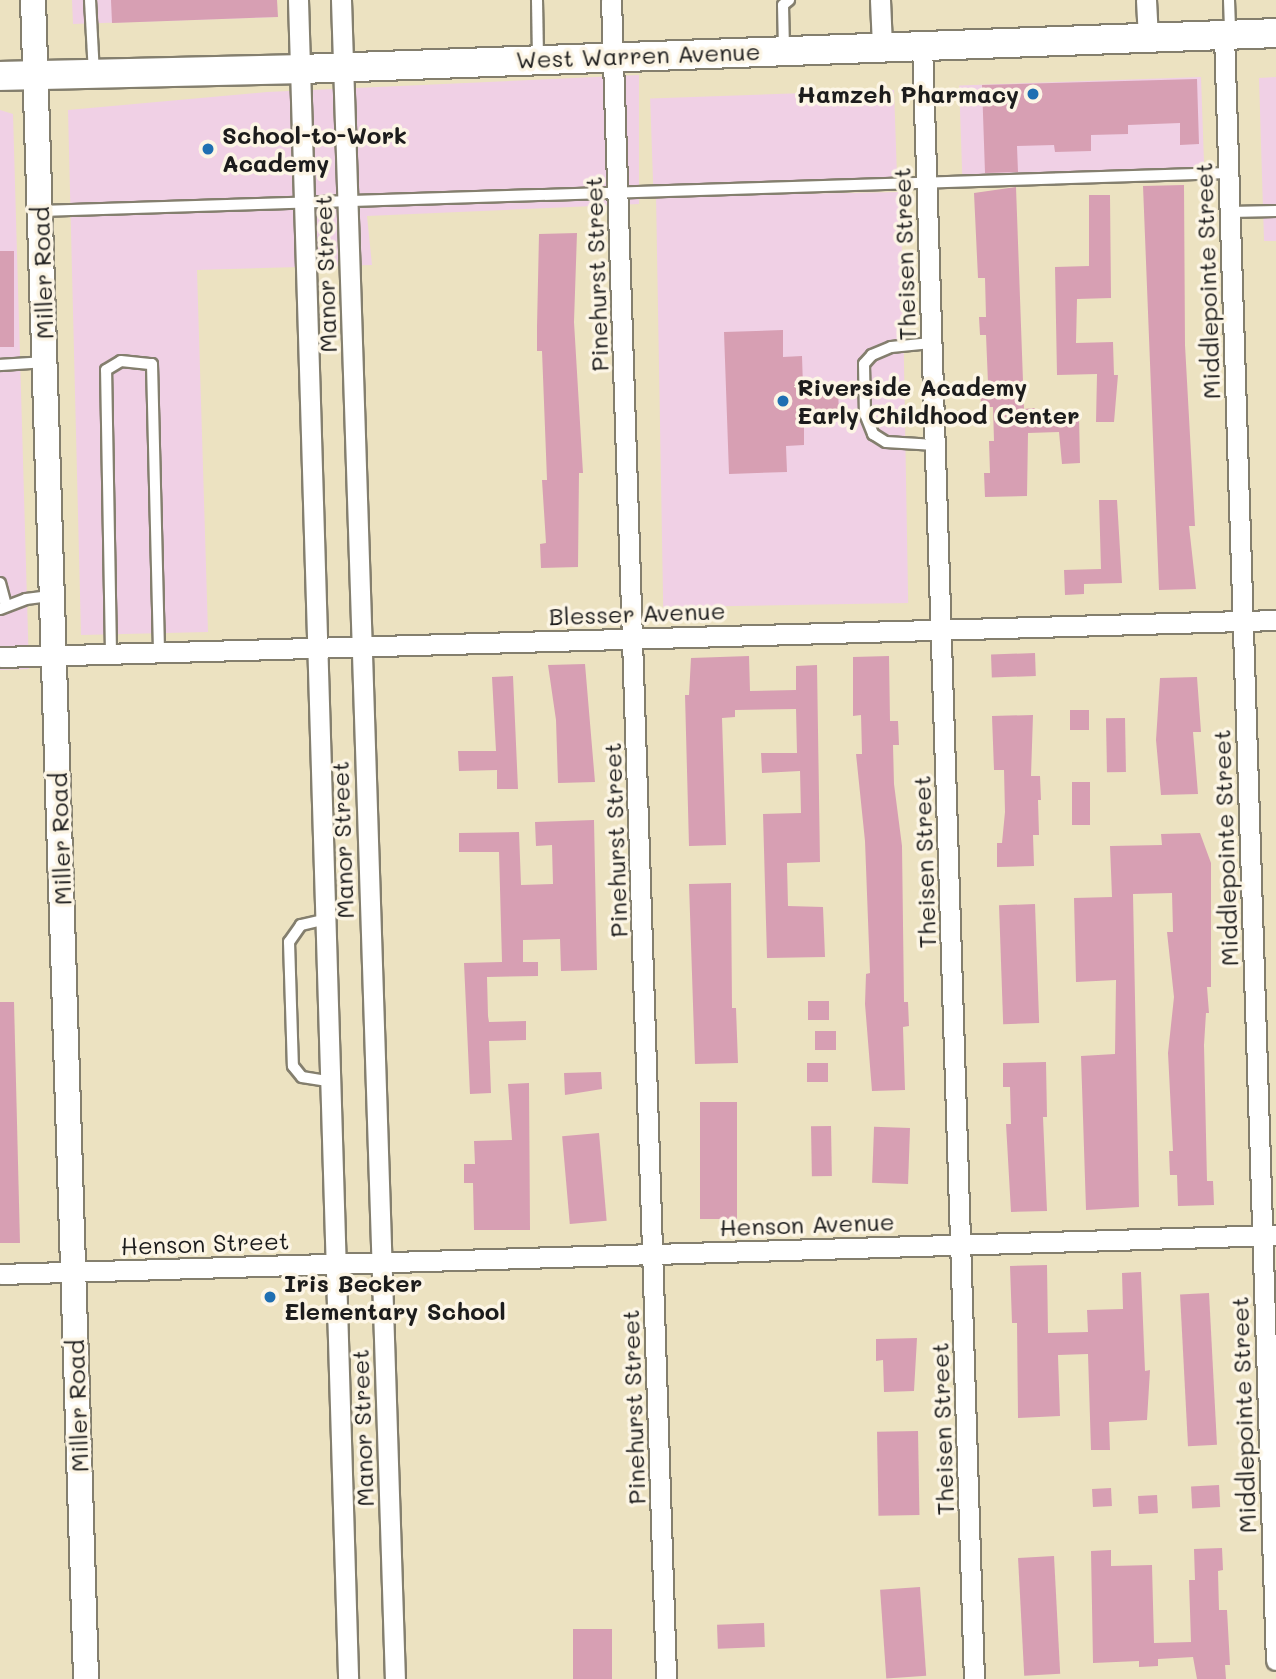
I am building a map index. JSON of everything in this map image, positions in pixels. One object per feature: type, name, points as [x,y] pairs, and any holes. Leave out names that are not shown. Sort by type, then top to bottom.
[{"type":"main road","name":"West Warren Avenue","points":[[0,76],[343,68],[783,49],[1276,33]]},
{"type":"street","name":"Miller Road","points":[[33,0],[86,1679]]},
{"type":"street","name":"Manor Street","points":[[299,0],[339,1264],[348,1679]]},
{"type":"street","name":"Manor Street","points":[[341,0],[395,1679]]},
{"type":"street","name":"Pinehurst Street","points":[[611,0],[634,637],[666,1679]]},
{"type":"street","points":[[880,0],[882,46]]},
{"type":"street","points":[[1146,0],[1147,37]]},
{"type":"street","name":"Middlepointe Street","points":[[1227,34],[1228,173],[1243,620],[1269,1235],[1276,1660]]},
{"type":"street","name":"Theisen Street","points":[[922,44],[974,1679]]},
{"type":"street","name":"Blesser Avenue","points":[[0,657],[1276,620]]},
{"type":"street","name":"Henson Avenue","points":[[339,1264],[1269,1235]]},
{"type":"street","name":"Henson Street","points":[[73,1272],[339,1264]]},
{"type":"street","points":[[0,1274],[73,1272]]},
{"type":"lane","points":[[90,0],[94,73]]},
{"type":"lane","points":[[537,0],[538,59]]},
{"type":"lane","points":[[783,49],[783,5],[789,0]]},
{"type":"lane","points":[[1227,34],[1229,0]]},
{"type":"lane","points":[[40,211],[1228,173]]},
{"type":"lane","points":[[1230,212],[1276,211]]},
{"type":"lane","points":[[932,344],[891,347],[864,364],[865,414],[873,434],[886,442],[935,445]]},
{"type":"lane","points":[[111,653],[106,370],[121,361],[152,364],[159,652]]},
{"type":"lane","points":[[0,365],[45,362]]},
{"type":"lane","points":[[0,583],[3,607],[52,596]]},
{"type":"lane","points":[[328,919],[301,925],[293,932],[289,956],[295,1072],[333,1082]]},
{"type":"shaded area","points":[[72,0],[277,0],[277,17],[73,24]]},
{"type":"shaded area","points":[[639,75],[639,204],[367,216],[372,265],[197,270],[208,632],[81,635],[68,110],[267,92]]},
{"type":"shaded area","points":[[1201,77],[1204,169],[962,177],[959,85]]},
{"type":"shaded area","points":[[1276,77],[1276,241],[1264,241],[1259,78]]},
{"type":"shaded area","points":[[894,90],[897,177],[653,185],[650,99]]},
{"type":"shaded area","points":[[0,110],[13,114],[29,669],[0,670]]},
{"type":"shaded area","name":"Riverside Academy Early Childhood Center","points":[[901,192],[908,603],[663,607],[656,196]]},
{"type":"building","points":[[111,0],[277,0],[278,17],[112,23]]},
{"type":"building","points":[[1197,79],[1199,144],[1180,145],[1180,123],[1128,125],[1128,134],[1091,135],[1091,151],[1055,152],[1054,145],[1017,146],[1018,172],[985,173],[982,85]]},
{"type":"building","points":[[1184,185],[1185,345],[1195,526],[1189,526],[1196,589],[1159,590],[1143,186]]},
{"type":"building","points":[[1016,187],[1024,409],[1035,408],[1035,416],[1079,415],[1080,463],[1062,464],[1059,432],[1028,433],[1027,496],[985,497],[984,473],[990,473],[989,441],[994,441],[993,407],[981,407],[980,383],[988,383],[986,335],[980,335],[979,317],[986,317],[985,278],[978,278],[974,193]]},
{"type":"building","points":[[1089,195],[1110,195],[1111,298],[1077,299],[1076,343],[1113,342],[1114,375],[1118,375],[1114,422],[1096,422],[1097,374],[1057,375],[1055,267],[1089,266]]},
{"type":"building","points":[[577,233],[574,322],[583,473],[579,473],[578,567],[541,568],[540,544],[546,543],[542,480],[547,480],[542,351],[537,351],[539,234]]},
{"type":"building","points":[[0,251],[14,251],[14,347],[0,347]]},
{"type":"building","points":[[783,330],[783,357],[802,356],[803,387],[838,386],[839,417],[804,420],[804,445],[786,446],[787,472],[729,474],[724,332]]},
{"type":"building","points":[[1099,500],[1117,500],[1122,583],[1084,584],[1084,594],[1065,595],[1064,570],[1101,569]]},
{"type":"building","points":[[1035,653],[1036,676],[992,678],[991,655]]},
{"type":"building","points":[[749,656],[750,691],[796,690],[796,666],[817,665],[820,862],[787,863],[788,906],[823,907],[825,957],[767,958],[763,814],[801,813],[800,771],[762,773],[761,753],[797,753],[796,709],[735,710],[735,717],[722,718],[726,845],[689,846],[685,695],[689,695],[691,658]]},
{"type":"building","points":[[889,656],[890,721],[898,721],[899,745],[893,745],[894,784],[902,846],[904,1002],[908,1002],[909,1026],[903,1027],[905,1090],[872,1091],[865,1004],[866,974],[870,973],[865,841],[856,754],[862,754],[861,715],[853,716],[853,657]]},
{"type":"building","points":[[585,664],[595,782],[558,783],[556,720],[548,665]]},
{"type":"building","points":[[513,676],[518,789],[497,789],[497,770],[459,771],[458,751],[496,751],[492,677]]},
{"type":"building","points":[[1197,677],[1201,732],[1193,732],[1198,794],[1161,795],[1156,740],[1160,678]]},
{"type":"building","points":[[1070,710],[1089,710],[1089,730],[1070,730]]},
{"type":"building","points":[[1033,715],[1031,776],[1040,776],[1041,800],[1038,800],[1039,835],[1033,835],[1034,866],[997,867],[997,843],[1002,843],[1005,812],[1004,770],[994,770],[992,716]]},
{"type":"building","points":[[1106,718],[1125,718],[1126,772],[1107,772]]},
{"type":"building","points":[[1072,782],[1090,782],[1090,825],[1072,825]]},
{"type":"building","points":[[594,820],[597,970],[561,971],[560,939],[523,940],[523,962],[538,962],[538,976],[487,977],[488,1016],[489,1022],[526,1021],[526,1040],[489,1041],[491,1093],[470,1094],[464,963],[502,962],[499,852],[459,852],[459,833],[519,832],[521,885],[553,884],[552,845],[536,846],[535,822]]},
{"type":"building","points":[[1200,833],[1211,863],[1211,987],[1207,987],[1209,1013],[1206,1013],[1204,1045],[1207,1181],[1213,1181],[1214,1205],[1178,1206],[1177,1175],[1170,1175],[1169,1151],[1173,1151],[1168,1053],[1174,997],[1167,932],[1173,932],[1172,893],[1133,894],[1139,1207],[1086,1210],[1081,1056],[1115,1054],[1116,980],[1076,982],[1074,898],[1112,897],[1110,846],[1162,845],[1161,834]]},
{"type":"building","points":[[731,883],[732,1008],[736,1008],[738,1063],[695,1064],[689,884]]},
{"type":"building","points":[[1035,904],[1039,1023],[1003,1024],[999,905]]},
{"type":"building","points":[[808,1001],[829,1001],[829,1020],[808,1020]]},
{"type":"building","points":[[0,1002],[14,1002],[20,1243],[0,1243]]},
{"type":"building","points":[[815,1031],[836,1031],[836,1050],[815,1050]]},
{"type":"building","points":[[1046,1062],[1047,1117],[1043,1117],[1047,1211],[1011,1212],[1006,1124],[1011,1124],[1010,1087],[1003,1087],[1003,1063]]},
{"type":"building","points":[[807,1063],[828,1063],[828,1082],[807,1082]]},
{"type":"building","points":[[601,1072],[602,1089],[565,1095],[564,1073]]},
{"type":"building","points":[[529,1083],[530,1230],[474,1230],[473,1183],[464,1183],[464,1164],[475,1164],[474,1141],[512,1140],[508,1084]]},
{"type":"building","points":[[700,1102],[737,1102],[737,1219],[700,1219]]},
{"type":"building","points":[[811,1126],[831,1126],[832,1176],[812,1176]]},
{"type":"building","points":[[874,1127],[910,1128],[908,1184],[872,1183]]},
{"type":"building","points":[[599,1133],[607,1221],[570,1224],[562,1136]]},
{"type":"building","points":[[1047,1265],[1048,1333],[1088,1332],[1087,1310],[1123,1309],[1122,1273],[1141,1272],[1145,1371],[1150,1370],[1147,1420],[1109,1422],[1110,1450],[1091,1450],[1088,1354],[1058,1355],[1060,1416],[1018,1418],[1017,1323],[1012,1323],[1010,1266]]},
{"type":"building","points":[[1209,1293],[1217,1445],[1188,1446],[1180,1295]]},
{"type":"building","points":[[917,1338],[914,1391],[884,1392],[883,1360],[876,1361],[876,1339]]},
{"type":"building","points":[[918,1431],[919,1515],[878,1516],[877,1432]]},
{"type":"building","points":[[1219,1485],[1220,1507],[1192,1508],[1191,1486]]},
{"type":"building","points":[[1111,1488],[1112,1506],[1093,1507],[1092,1489]]},
{"type":"building","points":[[1157,1495],[1158,1513],[1139,1514],[1138,1496]]},
{"type":"building","points":[[1222,1548],[1223,1570],[1218,1571],[1219,1610],[1227,1610],[1230,1665],[1225,1665],[1226,1679],[1197,1679],[1193,1657],[1158,1659],[1158,1666],[1139,1667],[1139,1661],[1093,1663],[1091,1551],[1111,1550],[1111,1566],[1152,1565],[1154,1643],[1191,1642],[1189,1580],[1195,1580],[1194,1549]]},
{"type":"building","points":[[1054,1556],[1060,1674],[1024,1676],[1018,1558]]},
{"type":"building","points":[[920,1587],[926,1676],[886,1679],[880,1590]]},
{"type":"building","points":[[764,1623],[765,1647],[718,1649],[717,1625]]},
{"type":"building","points":[[573,1629],[612,1629],[612,1679],[573,1679]]},
{"type":"place","name":"Hamzeh Pharmacy","points":[[1033,94]]},
{"type":"place","name":"School-to-Work Academy","points":[[208,149]]},
{"type":"place","name":"Riverside Academy Early Childhood Center","points":[[783,401]]},
{"type":"place","name":"Iris Becker Elementary School","points":[[270,1297]]}]
